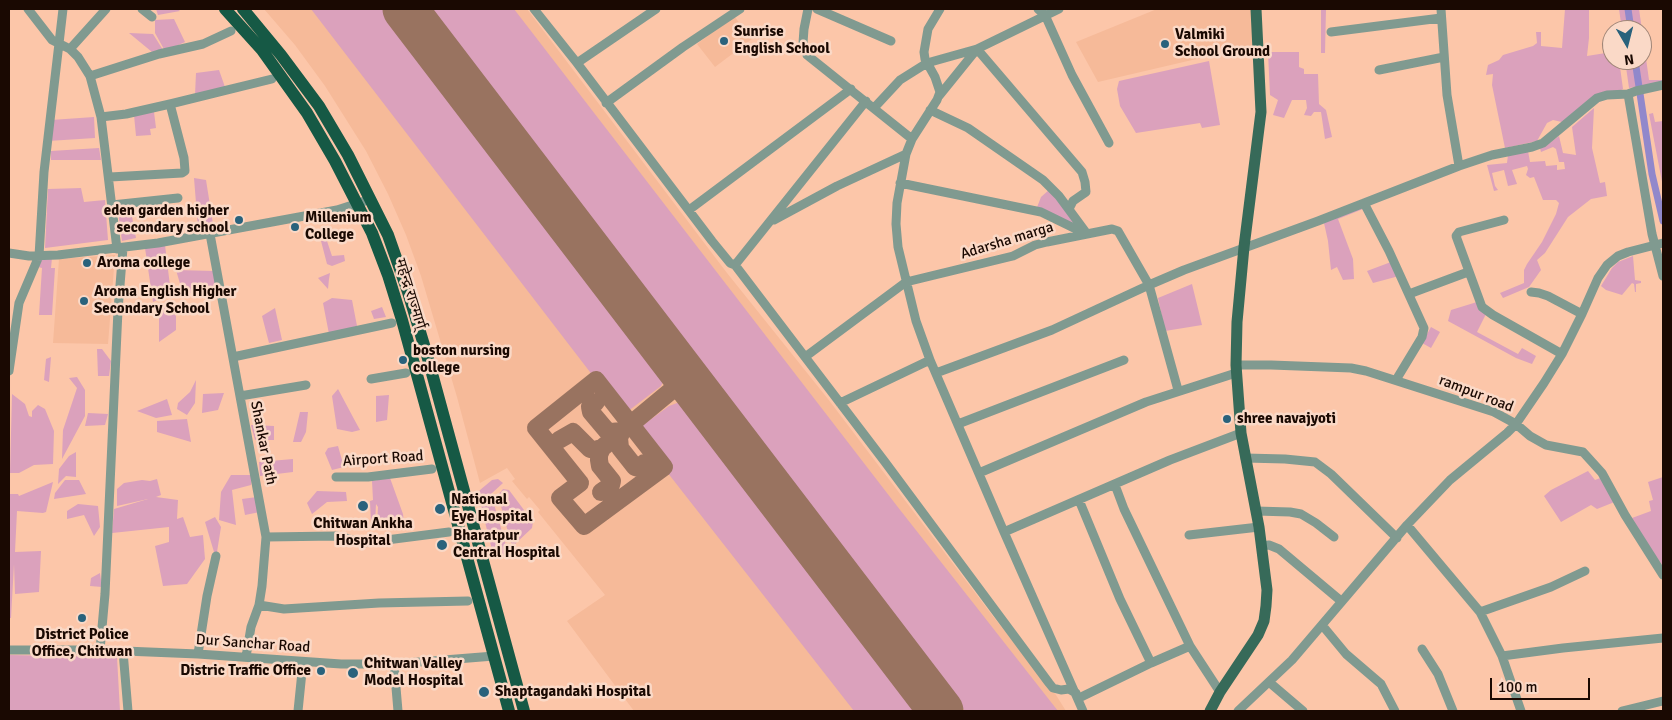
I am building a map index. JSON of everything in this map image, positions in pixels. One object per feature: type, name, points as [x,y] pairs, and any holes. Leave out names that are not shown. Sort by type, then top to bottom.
[{"type":"highway","name":"महेन्द्र राज्मार्ग्","points":[[225,9],[267,57],[307,114],[358,204],[372,233],[402,320],[509,711]]},
{"type":"highway","name":"महेन्द्र राज्मार्ग्","points":[[243,9],[308,90],[344,148],[388,235],[408,292],[427,356],[524,711]]},
{"type":"main road","points":[[1210,711],[1220,692],[1258,635],[1264,621],[1266,606],[1267,590],[1259,527],[1241,433],[1236,369],[1237,322],[1244,248],[1261,112],[1256,9]]},
{"type":"street","points":[[28,9],[52,40],[70,49],[78,57],[90,76],[101,117],[112,205],[120,248],[105,594],[100,650]]},
{"type":"street","points":[[9,371],[19,304],[39,256],[44,172],[63,9]]},
{"type":"street","points":[[70,49],[106,9]]},
{"type":"street","points":[[142,9],[152,17]]},
{"type":"street","points":[[534,9],[730,263],[735,265],[1049,683],[1053,688],[1069,689],[1078,696]]},
{"type":"street","points":[[577,63],[656,9]]},
{"type":"street","points":[[606,102],[740,9]]},
{"type":"street","points":[[808,9],[803,43],[807,55],[912,139]]},
{"type":"street","points":[[817,9],[891,41]]},
{"type":"street","points":[[938,96],[940,92],[939,86],[927,63],[924,52],[931,23],[940,9]]},
{"type":"street","points":[[874,108],[900,80],[927,63],[977,48],[1041,12],[1059,9]]},
{"type":"street","points":[[1041,12],[1072,75],[1109,142]]},
{"type":"street","points":[[1331,32],[1441,13],[1448,101],[1459,166]]},
{"type":"street","points":[[90,76],[159,54],[203,44],[231,31]]},
{"type":"street","points":[[977,48],[938,96],[912,139],[906,154],[900,183],[896,224],[898,248],[916,321],[930,360],[1084,711]]},
{"type":"street","points":[[977,48],[1082,172],[1086,192],[1073,201],[1069,209]]},
{"type":"street","points":[[1379,70],[1444,57]]},
{"type":"street","points":[[101,117],[126,114],[272,79]]},
{"type":"street","points":[[936,374],[1052,330],[1184,270],[1459,166],[1492,155],[1543,143],[1597,98],[1636,92],[1663,85]]},
{"type":"street","points":[[689,210],[850,89]]},
{"type":"street","points":[[1636,92],[1630,110],[1659,244],[1663,276]]},
{"type":"street","points":[[735,265],[866,101]]},
{"type":"street","points":[[110,177],[182,173],[185,171],[184,158],[170,104]]},
{"type":"street","points":[[930,110],[968,128],[1043,180],[1059,196],[1087,234]]},
{"type":"street","points":[[770,222],[837,186],[906,154]]},
{"type":"street","points":[[900,183],[1041,212],[1087,234]]},
{"type":"street","points":[[112,205],[178,198]]},
{"type":"street","points":[[9,253],[39,256],[120,248],[210,234],[338,210],[371,199]]},
{"type":"street","points":[[1364,203],[1410,294],[1424,328],[1422,337],[1396,380]]},
{"type":"street","points":[[1504,220],[1459,232],[1456,236],[1482,307],[1562,354]]},
{"type":"street","name":"Adarsha marga","points":[[906,282],[1013,256],[1041,243],[1112,229],[1118,231],[1149,285]]},
{"type":"street","name":"Shankar Path","points":[[210,234],[266,537],[259,605],[251,627],[246,657]]},
{"type":"street","points":[[1238,711],[1292,660],[1407,525],[1450,480],[1516,424],[1562,354],[1598,278],[1607,265],[1618,256],[1659,244]]},
{"type":"street","points":[[1410,294],[1468,272]]},
{"type":"street","points":[[805,357],[906,282]]},
{"type":"street","points":[[1149,285],[1178,390]]},
{"type":"street","points":[[1532,292],[1548,296],[1582,314]]},
{"type":"street","points":[[233,357],[392,323]]},
{"type":"street","points":[[840,403],[930,360]]},
{"type":"street","points":[[958,424],[1124,360]]},
{"type":"street","name":"rampur road","points":[[979,473],[1146,402],[1236,369],[1271,365],[1351,368],[1396,380],[1494,412],[1516,424],[1530,436],[1546,445],[1578,450],[1586,454],[1602,473],[1625,515],[1663,575]]},
{"type":"street","points":[[371,379],[406,373]]},
{"type":"street","points":[[240,396],[306,386]]},
{"type":"street","points":[[1004,532],[1170,460],[1241,433]]},
{"type":"street","points":[[1245,458],[1315,462],[1331,474],[1396,538]]},
{"type":"street","name":"Airport Road","points":[[336,477],[368,477],[432,469]]},
{"type":"street","points":[[1115,485],[1124,509],[1190,646],[1220,692]]},
{"type":"street","points":[[1080,500],[1120,600],[1152,663]]},
{"type":"street","points":[[1256,512],[1290,512],[1301,514],[1316,522],[1334,538]]},
{"type":"street","points":[[1407,525],[1480,612],[1502,656],[1521,711]]},
{"type":"street","points":[[1189,536],[1259,527]]},
{"type":"street","points":[[266,537],[336,536],[363,543],[449,532]]},
{"type":"street","points":[[1261,546],[1270,545],[1279,549],[1341,601]]},
{"type":"street","points":[[198,654],[206,596],[216,556]]},
{"type":"street","points":[[1480,612],[1551,587],[1585,571]]},
{"type":"street","points":[[259,605],[284,609],[379,603],[468,601]]},
{"type":"street","points":[[1322,625],[1346,654],[1381,684],[1395,711]]},
{"type":"street","points":[[1502,656],[1663,638]]},
{"type":"street","points":[[1078,696],[1190,646]]},
{"type":"street","points":[[1422,649],[1438,674],[1453,711]]},
{"type":"street","name":"Dur Sanchar Road","points":[[9,650],[100,650],[198,654],[342,664],[394,664],[494,656]]},
{"type":"street","points":[[123,651],[128,711]]},
{"type":"street","points":[[298,711],[303,662]]},
{"type":"street","points":[[394,664],[398,711]]},
{"type":"street","points":[[1269,682],[1303,711]]},
{"type":"street","points":[[1622,711],[1663,701]]},
{"type":"shaded area","points":[[156,9],[177,9],[180,11],[158,15]]},
{"type":"shaded area","points":[[264,9],[527,9],[727,273],[828,399],[992,615],[1056,695],[1066,711],[634,711],[567,621],[605,595],[538,512],[540,510],[529,497],[527,499],[512,481],[515,479],[507,468],[480,483],[421,276],[388,194],[366,151],[325,86],[295,45]]},
{"type":"shaded area","points":[[311,9],[390,9],[661,364],[664,372],[661,386],[623,415]]},
{"type":"shaded area","points":[[427,9],[514,9],[897,506],[1058,711],[965,711]]},
{"type":"shaded area","name":"Valmiki School Ground","points":[[1157,9],[1252,9],[1252,46],[1098,82],[1076,42]]},
{"type":"shaded area","points":[[1321,9],[1326,9],[1325,53],[1321,53]]},
{"type":"shaded area","points":[[1565,9],[1589,9],[1587,56],[1602,54],[1602,70],[1620,70],[1623,89],[1562,122],[1553,120],[1547,123],[1537,141],[1505,148],[1492,85],[1493,74],[1486,75],[1488,65],[1499,60],[1503,55],[1533,46],[1537,43],[1536,32],[1541,32],[1541,46],[1562,48]]},
{"type":"shaded area","points":[[1619,9],[1639,9],[1641,20],[1621,20]]},
{"type":"shaded area","name":"Sunrise English School","points":[[734,16],[752,39],[715,67],[697,44]]},
{"type":"shaded area","points":[[174,19],[185,42],[165,51],[155,33],[155,20]]},
{"type":"shaded area","points":[[129,33],[153,34],[163,50],[152,52]]},
{"type":"shaded area","points":[[1268,52],[1299,52],[1299,67],[1304,69],[1304,74],[1318,74],[1319,104],[1326,110],[1332,137],[1325,139],[1321,112],[1314,112],[1311,116],[1304,115],[1307,108],[1306,100],[1292,100],[1284,118],[1273,115],[1278,100],[1270,95]]},
{"type":"shaded area","points":[[1209,61],[1220,125],[1202,128],[1200,123],[1136,133],[1120,106],[1117,89],[1119,81]]},
{"type":"shaded area","points":[[219,70],[225,87],[195,95],[196,73]]},
{"type":"shaded area","points":[[1626,70],[1648,70],[1649,80],[1663,80],[1663,82],[1629,88]]},
{"type":"shaded area","points":[[1594,108],[1592,148],[1600,183],[1605,182],[1607,196],[1591,199],[1568,217],[1545,253],[1537,260],[1541,270],[1529,287],[1503,298],[1500,293],[1524,283],[1524,270],[1542,242],[1556,214],[1559,203],[1556,200],[1543,200],[1534,177],[1530,178],[1526,175],[1527,166],[1512,170],[1517,184],[1508,186],[1504,170],[1492,173],[1498,190],[1494,191],[1487,165],[1507,163],[1508,155],[1528,151],[1530,162],[1545,161],[1546,166],[1557,165],[1557,170],[1565,169],[1564,162],[1559,162],[1556,149],[1553,147],[1541,152],[1540,148],[1559,136],[1563,153],[1576,155],[1572,127]]},
{"type":"shaded area","points":[[154,112],[156,128],[150,129],[151,135],[136,136],[134,115]]},
{"type":"shaded area","points":[[1653,113],[1655,122],[1663,121],[1663,187],[1649,114]]},
{"type":"shaded area","points":[[94,117],[95,138],[48,141],[51,120]]},
{"type":"shaded area","points":[[99,148],[101,160],[51,160],[51,151]]},
{"type":"shaded area","points":[[194,178],[206,180],[213,224],[198,228]]},
{"type":"shaded area","points":[[81,188],[84,202],[105,200],[108,240],[45,248],[48,189]]},
{"type":"shaded area","points":[[1050,189],[1081,228],[1036,210],[1041,197]]},
{"type":"shaded area","points":[[117,205],[130,206],[136,238],[122,241]]},
{"type":"shaded area","points":[[1360,206],[1363,209],[1338,219],[1353,259],[1354,279],[1343,280],[1337,267],[1331,270],[1324,223]]},
{"type":"shaded area","points":[[321,241],[327,241],[332,256],[344,255],[345,261],[332,266],[327,264]]},
{"type":"shaded area","points":[[165,245],[171,294],[153,302],[145,248]]},
{"type":"shaded area","name":"Aroma English Higher Secondary School","points":[[115,255],[108,344],[53,343],[59,259]]},
{"type":"shaded area","points":[[1633,256],[1635,280],[1641,281],[1641,283],[1636,284],[1636,292],[1632,283],[1622,295],[1606,290],[1601,286],[1618,262]]},
{"type":"shaded area","points":[[52,258],[51,268],[55,268],[52,315],[39,315],[42,268],[38,267],[38,259]]},
{"type":"shaded area","points":[[1391,262],[1399,276],[1373,283],[1367,271]]},
{"type":"shaded area","points":[[176,270],[214,271],[216,290],[183,294]]},
{"type":"shaded area","points":[[330,273],[329,279],[328,289],[318,278]]},
{"type":"shaded area","points":[[1192,284],[1202,325],[1165,331],[1158,298]]},
{"type":"shaded area","points":[[332,298],[352,300],[357,326],[329,334],[323,303]]},
{"type":"shaded area","points":[[1477,302],[1486,314],[1477,332],[1518,354],[1522,348],[1536,356],[1532,364],[1516,358],[1448,321],[1451,310]]},
{"type":"shaded area","points":[[159,303],[164,303],[176,316],[176,330],[159,342]]},
{"type":"shaded area","points":[[382,307],[386,317],[374,319],[371,311]]},
{"type":"shaded area","points":[[275,308],[282,340],[269,343],[262,316]]},
{"type":"shaded area","points":[[1431,327],[1440,332],[1431,348],[1422,343]]},
{"type":"shaded area","points":[[97,349],[102,349],[111,361],[109,376],[98,376]]},
{"type":"shaded area","points":[[51,357],[49,382],[44,380],[46,359]]},
{"type":"shaded area","points":[[77,377],[85,390],[85,416],[62,459],[63,430],[77,388],[69,378]]},
{"type":"shaded area","points":[[196,380],[195,403],[187,415],[177,409],[178,403],[190,392]]},
{"type":"shaded area","points":[[338,389],[360,430],[352,432],[337,429],[332,396]]},
{"type":"shaded area","points":[[224,393],[218,410],[202,413],[203,394]]},
{"type":"shaded area","points":[[12,394],[25,404],[29,416],[32,417],[32,411],[38,405],[45,409],[54,431],[53,464],[34,465],[19,473],[10,473]]},
{"type":"shaded area","points":[[389,395],[387,420],[376,422],[376,396]]},
{"type":"shaded area","points":[[167,399],[172,415],[156,418],[137,411]]},
{"type":"shaded area","points":[[684,403],[696,409],[927,711],[854,711],[635,431],[669,406]]},
{"type":"shaded area","points":[[300,412],[308,412],[306,432],[301,442],[293,442]]},
{"type":"shaded area","points":[[88,413],[108,414],[105,425],[85,426]]},
{"type":"shaded area","points":[[187,419],[191,442],[157,432],[157,421]]},
{"type":"shaded area","points":[[251,425],[274,426],[274,440],[255,440]]},
{"type":"shaded area","points":[[338,446],[344,467],[332,470],[325,453],[328,448]]},
{"type":"shaded area","points":[[76,452],[76,477],[66,476],[58,484],[59,469],[69,456]]},
{"type":"shaded area","points":[[293,459],[293,472],[260,476],[259,462]]},
{"type":"shaded area","points":[[1588,471],[1595,480],[1603,477],[1617,501],[1597,509],[1591,505],[1561,522],[1544,496],[1551,490]]},
{"type":"shaded area","points":[[231,475],[252,475],[251,485],[232,490],[236,525],[219,520],[221,492]]},
{"type":"shaded area","points":[[1663,477],[1663,566],[1648,546],[1632,518],[1651,511],[1649,501],[1653,500],[1648,482]]},
{"type":"shaded area","points":[[390,478],[403,514],[404,523],[377,526],[378,507],[376,504],[375,523],[371,523],[370,501],[373,500],[372,481]]},
{"type":"shaded area","points":[[157,479],[161,495],[156,497],[178,500],[177,519],[183,517],[190,537],[203,535],[205,559],[187,584],[163,586],[155,546],[169,542],[169,527],[112,533],[114,509],[148,499],[117,506],[117,489],[124,483]]},
{"type":"shaded area","points":[[498,479],[503,483],[491,494],[508,552],[503,558],[498,558],[493,554],[478,494],[492,480]]},
{"type":"shaded area","points":[[65,480],[79,480],[86,494],[54,499],[55,493]]},
{"type":"shaded area","points":[[53,482],[46,512],[17,511],[15,552],[41,551],[39,592],[15,594],[14,564],[11,618],[9,618],[10,494],[18,494],[19,496]]},
{"type":"shaded area","points":[[503,489],[509,490],[533,522],[532,528],[514,545],[511,543],[498,495]]},
{"type":"shaded area","points":[[317,491],[346,492],[347,501],[327,502],[312,514],[307,503]]},
{"type":"shaded area","points":[[257,497],[260,512],[245,515],[242,499]]},
{"type":"shaded area","points":[[78,504],[98,506],[100,527],[94,536],[84,515],[67,519],[67,511]]},
{"type":"shaded area","points":[[215,517],[221,527],[217,552],[214,552],[205,522]]},
{"type":"shaded area","points":[[100,573],[102,587],[90,586],[91,578]]},
{"type":"shaded area","points":[[9,655],[117,657],[120,711],[9,711]]},
{"type":"waterway","points":[[1628,9],[1630,20]]},
{"type":"waterway","points":[[1636,70],[1652,174],[1663,221]]},
{"type":"taxiway","points":[[601,492],[611,485],[612,481],[600,466],[599,455],[602,448],[672,390],[678,382],[679,376],[675,363]]},
{"type":"taxiway","points":[[596,380],[664,467],[584,526],[560,498],[580,483],[536,428],[596,380]]},
{"type":"taxiway","points":[[672,390],[684,387],[690,388],[702,398]]},
{"type":"taxiway","points":[[596,402],[590,407],[591,412],[607,431],[622,431],[619,438],[620,448],[635,467],[639,468],[644,463]]},
{"type":"taxiway","points":[[559,440],[573,432],[590,449],[602,448]]},
{"type":"runway","points":[[405,9],[941,711]]},
{"type":"place","name":"Sunrise English School","points":[[724,41]]},
{"type":"place","name":"Valmiki School Ground","points":[[1165,44]]},
{"type":"place","name":"eden garden higher secondary school","points":[[239,220]]},
{"type":"place","name":"Millenium College","points":[[295,227]]},
{"type":"place","name":"Aroma college","points":[[87,263]]},
{"type":"place","name":"Aroma English Higher Secondary School","points":[[84,301]]},
{"type":"place","name":"boston nursing college","points":[[403,360]]},
{"type":"place","name":"shree navajyoti","points":[[1227,419]]},
{"type":"place","name":"Chitwan Ankha Hospital","points":[[363,506]]},
{"type":"place","name":"National Eye Hospital","points":[[440,509]]},
{"type":"place","name":"Bharatpur Central Hospital","points":[[442,545]]},
{"type":"place","name":"District Police Office, Chitwan","points":[[82,618]]},
{"type":"place","name":"Distric Traffic Office","points":[[321,671]]},
{"type":"place","name":"Chitwan Valley Model Hospital","points":[[353,673]]},
{"type":"place","name":"Shaptagandaki Hospital","points":[[484,692]]}]
